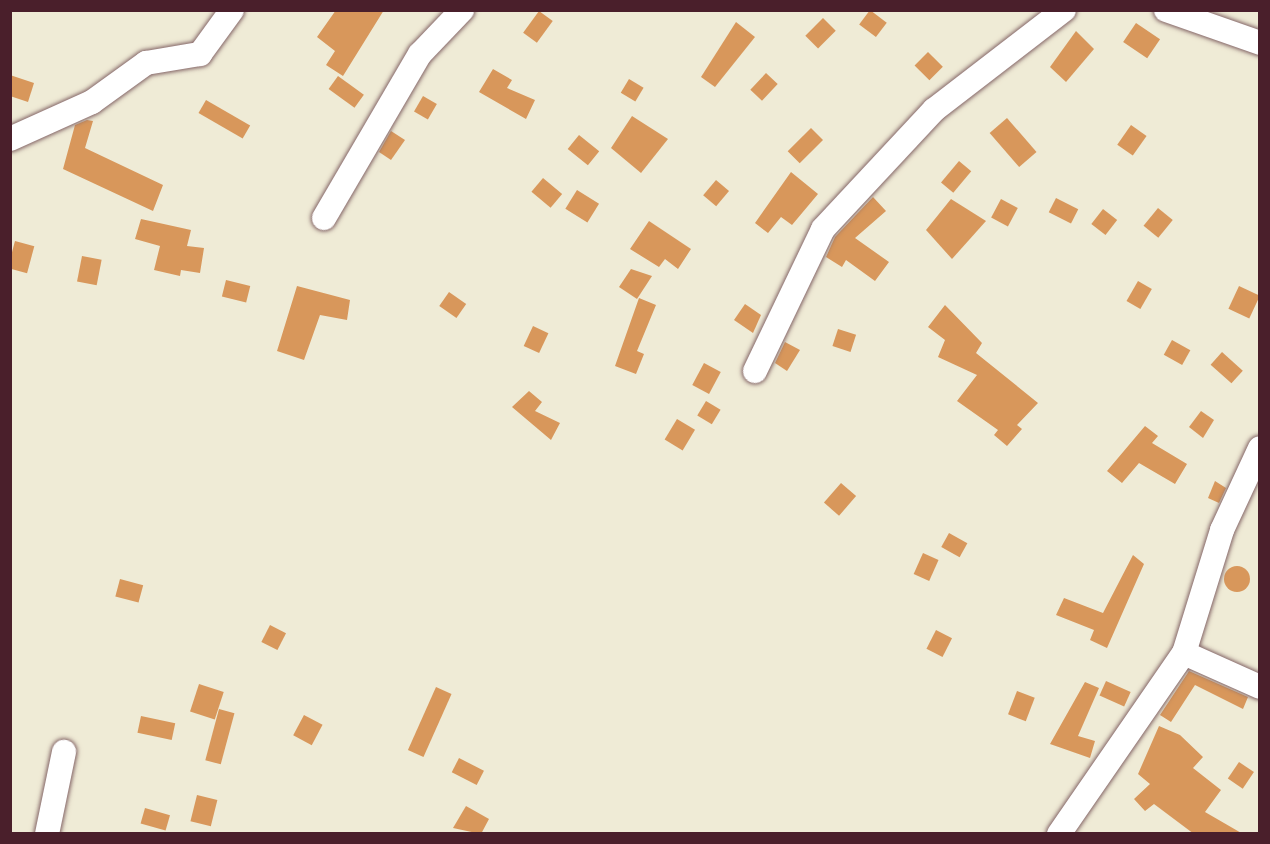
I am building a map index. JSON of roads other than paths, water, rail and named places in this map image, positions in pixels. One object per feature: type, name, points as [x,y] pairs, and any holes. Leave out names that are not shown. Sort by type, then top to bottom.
[{"type":"street","points":[[10,139],[92,102],[146,63],[200,54],[232,10]]},
{"type":"street","points":[[324,218],[420,54],[462,10]]},
{"type":"street","points":[[755,371],[823,229],[934,111],[1064,10]]},
{"type":"street","points":[[1166,10],[1260,43]]},
{"type":"street","points":[[1059,834],[1184,653],[1222,530],[1260,448]]},
{"type":"street","points":[[1184,653],[1260,687]]},
{"type":"street","points":[[47,834],[64,752]]}]
